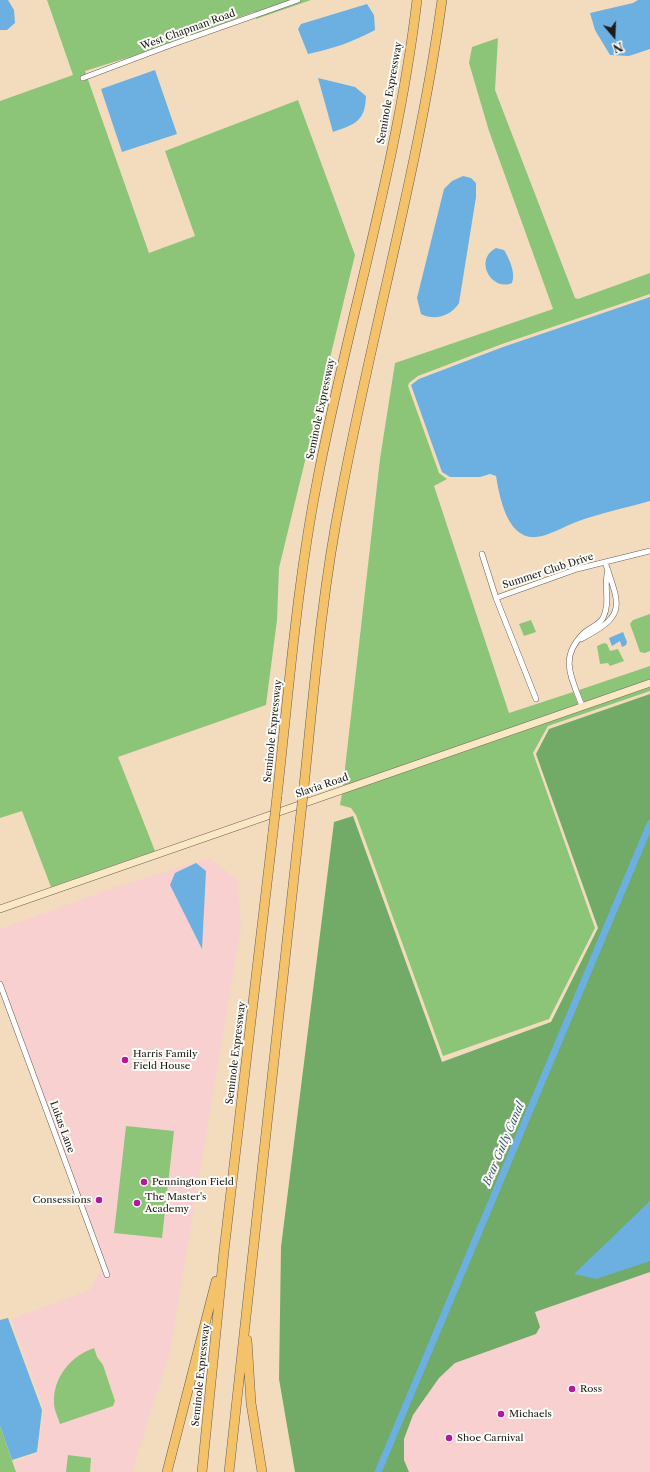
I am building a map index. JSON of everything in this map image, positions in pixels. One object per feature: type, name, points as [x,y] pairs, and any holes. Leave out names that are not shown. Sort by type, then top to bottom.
[{"type":"highway","name":"Seminole Expressway","points":[[202,1472],[224,1251],[296,621],[317,479],[397,122],[417,0]]},
{"type":"highway","points":[[229,1472],[323,609],[340,498],[420,136],[433,70],[442,0]]},
{"type":"highway","points":[[167,1472],[224,1251]]},
{"type":"highway","points":[[246,1313],[251,1403],[262,1472]]},
{"type":"street","name":"West Chapman Road","points":[[83,78],[298,0]]},
{"type":"street","name":"Summer Club Drive","points":[[496,598],[576,569],[650,551]]},
{"type":"street","name":"Summer Club Drive","points":[[482,554],[496,598],[536,699]]},
{"type":"street","name":"Summer Club Drive","points":[[578,640],[602,627],[614,617],[617,599],[605,562]]},
{"type":"street","name":"Summer Club Drive","points":[[582,706],[568,668],[570,654],[584,633],[602,620],[606,612],[608,601],[606,576],[608,570]]},
{"type":"street","name":"Slavia Road","points":[[0,909],[650,683]]},
{"type":"street","name":"Lukas Lane","points":[[0,984],[107,1276]]},
{"type":"shaded area","name":"The Master's Academy","points":[[209,858],[238,880],[241,929],[170,1352],[132,1472],[17,1472],[14,1462],[38,1453],[44,1409],[11,1319],[90,1290],[103,1266],[0,984],[0,929],[113,888]]},
{"type":"shaded area","points":[[650,1272],[650,1472],[409,1472],[404,1460],[404,1439],[413,1415],[439,1378],[455,1363],[536,1334],[540,1327],[535,1312]]},
{"type":"green space","points":[[47,0],[311,0],[256,19],[254,12],[133,56],[85,71],[149,253],[195,236],[165,151],[298,100],[355,255],[279,568],[277,620],[266,705],[118,757],[155,851],[51,887],[22,811],[0,818],[0,101],[73,75]]},
{"type":"green space","points":[[498,38],[495,90],[575,298],[578,299],[650,273],[650,294],[502,344],[418,376],[409,383],[408,386],[439,473],[447,479],[434,486],[509,713],[573,692],[578,704],[343,786],[380,459],[395,363],[553,309],[489,131],[469,63],[472,47]]},
{"type":"green space","points":[[650,614],[650,651],[645,653],[640,652],[630,624],[633,620]]},
{"type":"green space","points":[[531,620],[536,632],[524,636],[519,624]]},
{"type":"green space","points":[[604,643],[607,644],[610,651],[618,649],[624,661],[610,666],[608,663],[600,664],[597,646]]},
{"type":"green space","points":[[650,666],[650,679],[584,702],[579,690]]},
{"type":"green space","points":[[650,687],[650,691],[548,726],[533,753],[595,928],[549,1019],[443,1056],[356,815],[351,808],[340,805],[342,794]]},
{"type":"green space","points":[[650,694],[650,1272],[535,1312],[540,1327],[536,1334],[455,1363],[439,1378],[413,1415],[404,1439],[404,1460],[409,1472],[295,1472],[279,1379],[281,1247],[334,822],[353,816],[442,1062],[551,1022],[598,928],[536,754],[549,729]]},
{"type":"green space","name":"Pennington Field","points":[[126,1126],[174,1131],[162,1238],[114,1233]]},
{"type":"green space","points":[[94,1348],[97,1357],[103,1365],[115,1401],[113,1406],[60,1424],[55,1411],[54,1394],[60,1376],[78,1356]]},
{"type":"green space","points":[[0,1426],[16,1472],[0,1472]]},
{"type":"green space","points":[[68,1455],[91,1458],[90,1472],[66,1472]]},
{"type":"water","points":[[0,0],[8,0],[14,10],[15,23],[7,30],[0,30]]},
{"type":"water","points":[[638,0],[650,0],[650,49],[629,56],[610,55],[595,30],[590,13],[633,3]]},
{"type":"water","points":[[367,4],[374,15],[375,30],[342,45],[308,54],[298,29],[301,24]]},
{"type":"water","points":[[155,70],[177,134],[122,152],[101,89]]},
{"type":"water","points":[[318,78],[355,87],[366,96],[364,111],[357,121],[347,127],[333,132]]},
{"type":"water","points":[[463,176],[471,178],[476,183],[476,197],[459,303],[452,311],[442,316],[426,316],[421,314],[417,298],[444,189],[452,181]]},
{"type":"water","points":[[496,248],[504,250],[508,257],[513,270],[512,283],[505,285],[498,283],[492,279],[488,273],[486,260],[489,253]]},
{"type":"water","points":[[650,297],[650,501],[585,519],[546,535],[530,537],[521,534],[508,518],[503,507],[496,476],[490,474],[480,477],[450,477],[442,472],[411,385],[419,379],[503,347]]},
{"type":"water","points":[[623,632],[627,642],[626,645],[622,647],[620,641],[612,646],[609,638]]},
{"type":"water","points":[[196,863],[206,871],[202,949],[170,885],[175,873]]},
{"type":"water","points":[[650,1201],[650,1261],[596,1279],[574,1274]]},
{"type":"water","points":[[8,1318],[42,1410],[37,1452],[12,1460],[0,1426],[0,1320]]},
{"type":"waterway","name":"Bear Gully Canal","points":[[378,1472],[650,824]]},
{"type":"place","name":"Harris Family Field House","points":[[125,1060]]},
{"type":"place","name":"Pennington Field","points":[[144,1182]]},
{"type":"place","name":"Consessions","points":[[99,1200]]},
{"type":"place","name":"The Master's Academy","points":[[137,1203]]},
{"type":"place","name":"Ross","points":[[572,1389]]},
{"type":"place","name":"Michaels","points":[[501,1414]]},
{"type":"place","name":"Shoe Carnival","points":[[449,1438]]}]
